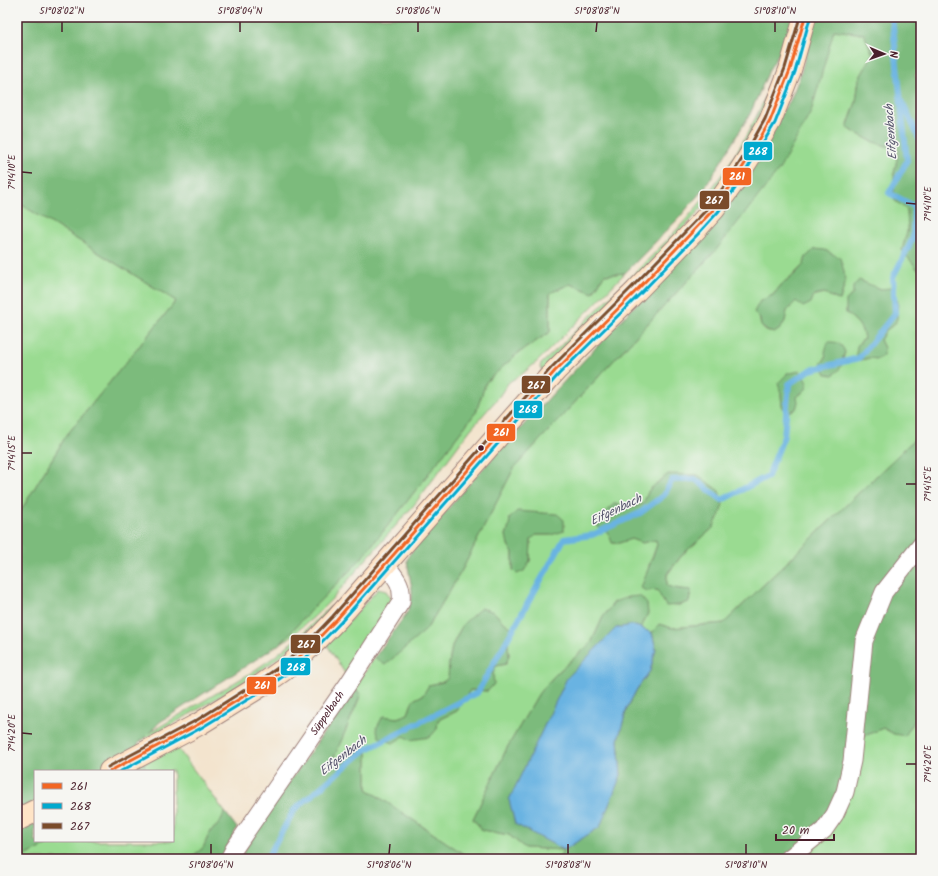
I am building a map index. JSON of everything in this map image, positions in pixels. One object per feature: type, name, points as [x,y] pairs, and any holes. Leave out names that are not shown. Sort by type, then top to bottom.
[{"type":"main road","points":[[112,770],[198,724],[262,685],[289,666],[337,619],[555,371],[642,285],[714,209],[732,184],[770,121],[790,70],[805,17]]},
{"type":"main road","points":[[17,820],[34,812]]},
{"type":"street","points":[[788,859],[824,830],[835,814],[845,792],[852,761],[864,641],[884,592],[921,545]]},
{"type":"street","name":"Süppelbach","points":[[229,859],[234,849],[348,684],[401,602],[401,586],[385,564]]},
{"type":"green space","points":[[17,17],[795,17],[790,35],[770,68],[750,114],[706,186],[678,219],[625,273],[604,275],[593,293],[570,284],[550,293],[550,332],[517,354],[486,382],[476,412],[359,561],[281,643],[160,722],[138,744],[146,770],[34,770],[34,842],[53,842],[19,859],[17,859],[17,517],[66,436],[176,301],[22,205],[17,206]]},
{"type":"green space","points":[[815,17],[921,17],[921,69],[915,75],[921,88],[921,271],[919,271],[902,250],[908,228],[907,210],[894,200],[894,173],[899,150],[871,141],[847,128],[856,102],[859,79],[873,54],[864,34],[834,30],[811,112],[779,170],[716,250],[514,468],[462,570],[426,630],[385,665],[375,657],[407,613],[412,598],[412,589],[407,561],[409,555],[478,474],[643,297],[790,101],[800,76]]},
{"type":"green space","points":[[833,30],[864,34],[873,55],[859,79],[856,102],[847,128],[871,141],[899,150],[894,173],[907,210],[908,228],[902,250],[919,271],[921,271],[921,433],[724,623],[672,628],[659,625],[652,633],[641,628],[648,613],[603,617],[591,643],[556,674],[539,693],[507,748],[473,819],[482,830],[509,835],[525,848],[564,850],[558,859],[471,859],[367,789],[367,750],[358,750],[347,762],[333,760],[361,694],[354,689],[375,657],[426,630],[462,570],[514,468],[716,250],[811,112]],"holes":[[[806,257],[845,283],[840,300],[824,293],[796,301],[787,311],[785,321],[780,329],[774,333],[764,330],[760,323],[760,301],[773,295],[782,284],[804,264]],[[873,286],[880,289],[895,324],[886,330],[880,340],[884,348],[878,359],[870,358],[861,360],[857,346],[864,338],[863,333],[858,323],[846,313],[847,300],[853,294]],[[845,352],[842,364],[821,364],[826,357]],[[807,382],[807,388],[782,407],[781,394]],[[649,490],[713,528],[683,554],[667,575],[667,586],[691,590],[689,602],[679,605],[657,590],[646,591],[649,565],[657,545],[656,540],[642,543],[631,539],[619,543],[613,543],[610,534],[614,504],[633,507],[643,504]],[[510,518],[551,535],[536,535],[531,540],[530,561],[513,570],[513,553],[506,535]],[[494,612],[501,620],[512,628],[508,639],[509,655],[506,664],[496,666],[488,691],[470,690],[457,711],[438,720],[437,729],[404,736],[383,716],[397,718],[408,714],[413,700],[424,695],[429,685],[443,682],[449,678],[449,664],[452,646],[463,624]]]},
{"type":"green space","points":[[790,35],[782,63],[760,116],[742,150],[709,199],[681,232],[543,370],[541,369],[541,364],[678,229],[711,190],[739,148],[755,119],[769,88],[782,48]]},
{"type":"green space","points":[[22,205],[176,301],[66,436],[17,517],[17,206]]},
{"type":"green space","points":[[815,249],[825,250],[840,258],[844,271],[845,283],[840,300],[824,293],[814,295],[811,303],[803,307],[796,301],[787,311],[785,321],[780,329],[774,333],[767,331],[761,326],[760,319],[754,312],[760,301],[773,295],[782,284],[795,274],[804,264],[806,257]]},
{"type":"green space","points":[[625,273],[538,361],[509,382],[498,398],[470,430],[414,505],[334,597],[314,617],[281,643],[359,561],[398,513],[476,412],[486,382],[517,354],[550,332],[550,293],[570,284],[593,293],[604,275]]},
{"type":"green space","points":[[859,280],[880,289],[891,288],[898,302],[897,319],[895,324],[886,330],[880,340],[884,348],[883,355],[878,359],[869,358],[861,360],[856,354],[857,346],[864,338],[863,333],[858,323],[846,313],[846,300],[853,294],[853,287]]},
{"type":"green space","points":[[828,342],[839,344],[845,352],[841,367],[833,375],[826,374],[821,364],[826,357],[825,352]]},
{"type":"green space","points":[[799,371],[807,382],[807,388],[797,397],[798,402],[796,409],[789,412],[782,407],[778,383],[787,374]]},
{"type":"green space","points":[[921,433],[920,712],[905,736],[894,734],[883,728],[862,737],[853,786],[791,859],[558,859],[563,850],[525,848],[509,835],[482,830],[473,819],[507,748],[539,693],[556,674],[591,643],[603,617],[614,602],[628,597],[640,596],[647,604],[648,613],[641,628],[632,625],[567,678],[621,775],[618,740],[627,708],[637,689],[650,671],[656,649],[652,633],[659,624],[672,628],[724,623]]},
{"type":"green space","points":[[668,474],[698,475],[719,491],[723,504],[713,528],[683,554],[667,574],[667,586],[691,590],[689,602],[679,605],[666,606],[657,590],[646,591],[641,588],[657,545],[656,540],[642,543],[631,539],[619,543],[612,543],[609,534],[598,527],[598,518],[614,504],[633,507],[643,504],[649,490]]},
{"type":"green space","points":[[517,511],[557,514],[564,520],[564,531],[551,535],[536,535],[531,540],[530,561],[524,571],[517,574],[513,570],[513,553],[508,545],[506,535],[510,518]]},
{"type":"green space","points":[[378,589],[386,591],[391,602],[346,675],[327,645]]},
{"type":"green space","points":[[333,604],[321,619],[293,646],[261,670],[195,711],[142,740],[149,733],[249,674],[274,657],[303,633]]},
{"type":"green space","points":[[481,608],[494,612],[501,620],[512,628],[508,639],[509,655],[506,664],[496,666],[493,673],[494,684],[488,691],[470,690],[457,711],[438,720],[437,729],[430,737],[410,740],[404,736],[393,743],[379,737],[376,729],[383,716],[397,718],[408,714],[413,700],[423,695],[429,685],[443,682],[448,678],[452,646],[463,624]]},
{"type":"green space","points":[[354,689],[361,694],[333,760],[347,762],[358,750],[363,747],[367,750],[367,789],[471,859],[241,859],[248,842]]},
{"type":"green space","points":[[921,703],[921,859],[791,859],[862,737],[883,728],[894,734],[920,712]]},
{"type":"green space","points":[[176,746],[225,812],[219,824],[210,832],[203,848],[194,855],[192,859],[19,859],[53,842],[174,842],[174,770],[146,770],[144,763]]},
{"type":"green space","points":[[225,812],[237,828],[221,859],[192,859],[194,855],[203,848],[210,832],[219,824]]},
{"type":"water","points":[[632,625],[652,633],[656,649],[650,671],[637,689],[627,708],[618,740],[621,775],[600,827],[564,850],[515,824],[509,800],[567,678],[616,628]]},
{"type":"waterway","name":"Eifgenbach","points":[[267,859],[294,810],[365,750],[477,693],[564,539],[592,535],[640,513],[664,495],[672,480],[695,479],[722,500],[768,476],[784,436],[789,384],[810,370],[859,358],[895,313],[893,277],[913,238],[914,206],[889,193],[907,161],[892,17]]},
{"type":"waterway","points":[[902,101],[921,143]]},
{"type":"transit line","name":"267","points":[[108,767],[197,720],[259,681],[286,662],[333,616],[551,368],[710,206],[747,151],[765,119],[785,68],[800,17]]},
{"type":"transit line","name":"261","points":[[112,770],[199,724],[262,685],[289,666],[337,619],[555,371],[636,291],[714,209],[732,184],[770,121],[790,70],[805,17]]},
{"type":"transit line","name":"268","points":[[123,770],[201,728],[265,689],[292,670],[316,648],[341,622],[559,374],[698,234],[718,212],[736,187],[775,123],[795,72],[810,18]]}]
